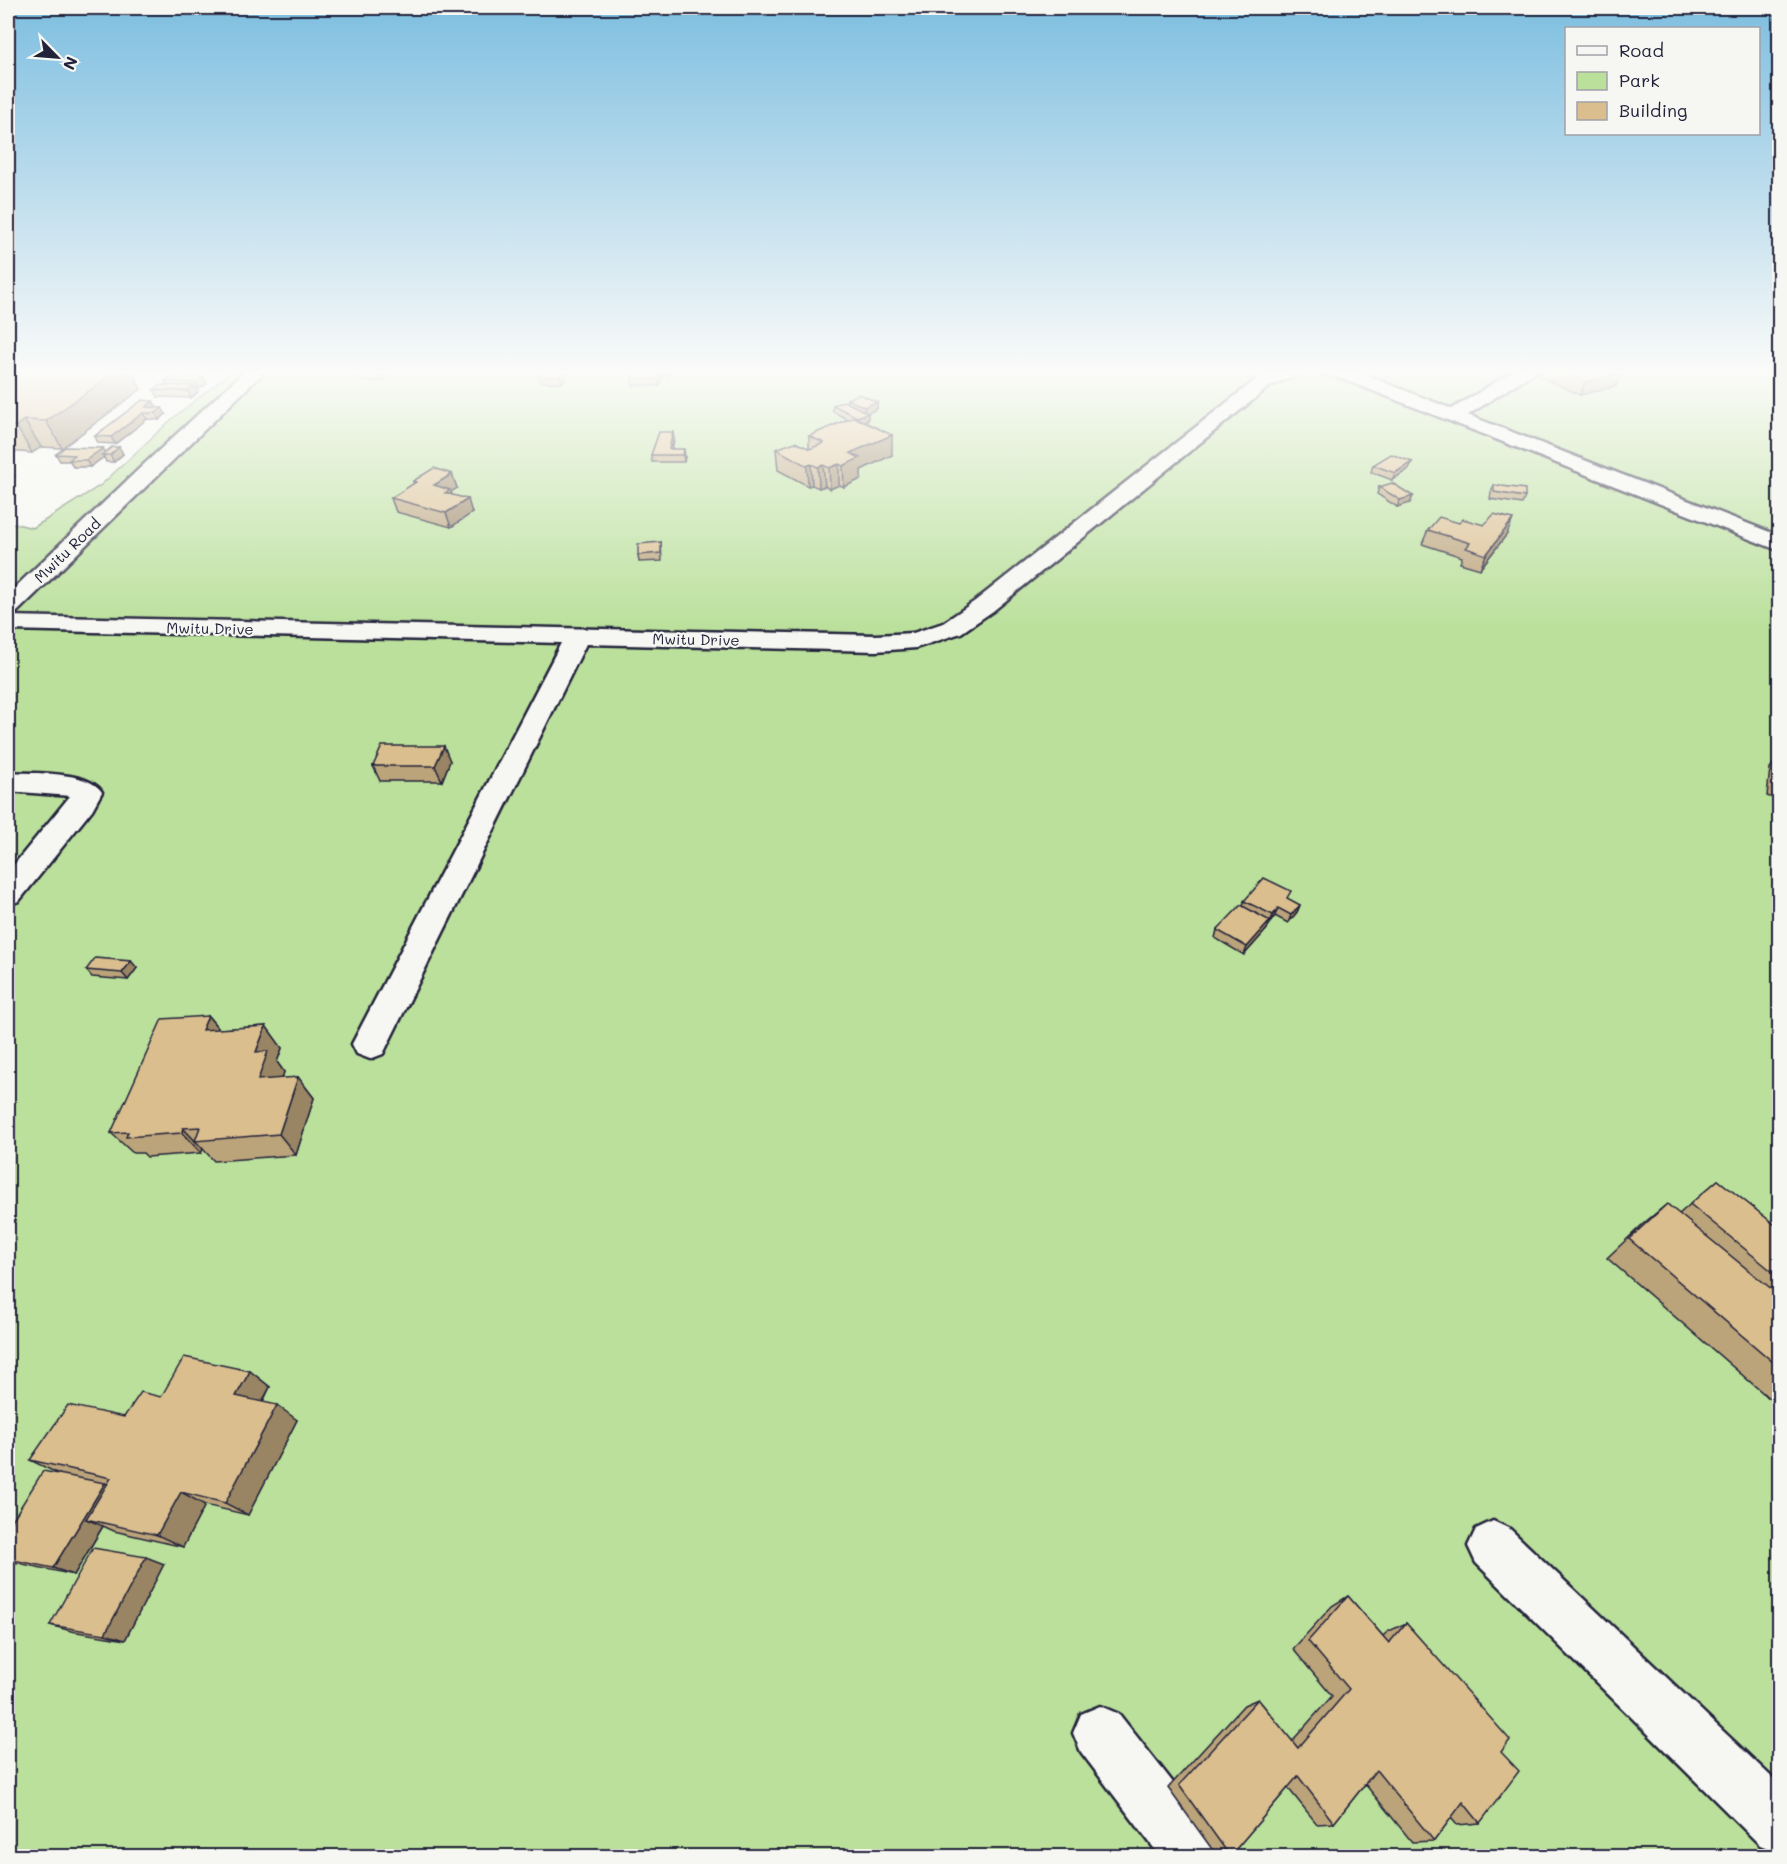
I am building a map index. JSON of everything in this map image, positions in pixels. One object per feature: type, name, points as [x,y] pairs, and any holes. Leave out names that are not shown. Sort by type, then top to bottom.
[{"type":"street","name":"Mwitu Road","points":[[8,607],[165,456]]},
{"type":"street","name":"Mwitu Drive","points":[[8,623],[876,643],[916,640],[952,628],[984,606],[1172,456]]},
{"type":"street","points":[[1555,456],[1779,544]]},
{"type":"street","points":[[370,1044],[577,636]]},
{"type":"street","points":[[8,782],[72,786],[87,792],[82,803],[8,893]]},
{"type":"street","points":[[1493,1546],[1779,1825]]},
{"type":"street","points":[[1101,1733],[1195,1857]]},
{"type":"green space","points":[[132,456],[1779,456],[1779,1856],[8,1856],[8,522],[33,528],[101,485]]},
{"type":"building","points":[[74,456],[92,456],[86,460],[69,460]]},
{"type":"building","points":[[789,456],[856,456],[860,458],[843,466],[839,464],[829,468],[811,464],[807,466]]},
{"type":"building","points":[[1388,456],[1396,456],[1412,462],[1395,473],[1373,465]]},
{"type":"building","points":[[434,468],[452,474],[434,485],[450,490],[445,493],[468,499],[446,513],[391,498],[416,482],[413,481]]},
{"type":"building","points":[[1392,483],[1413,496],[1400,500],[1379,487]]},
{"type":"building","points":[[1494,485],[1525,489],[1525,497],[1494,492]]},
{"type":"building","points":[[1494,514],[1513,519],[1486,555],[1466,548],[1470,543],[1428,530],[1439,517],[1459,523],[1463,519],[1484,525]]},
{"type":"building","points":[[661,542],[661,553],[638,555],[638,544]]},
{"type":"building","points":[[382,746],[444,746],[435,766],[373,766]]},
{"type":"building","points":[[1776,761],[1779,762],[1779,791],[1774,789]]},
{"type":"building","points":[[1264,878],[1291,891],[1287,898],[1300,905],[1291,915],[1278,908],[1273,915],[1244,901]]},
{"type":"building","points":[[1241,905],[1270,921],[1247,947],[1217,930]]},
{"type":"building","points":[[95,958],[131,961],[122,973],[86,970]]},
{"type":"building","points":[[208,1016],[202,1030],[266,1026],[256,1052],[268,1051],[258,1080],[298,1077],[279,1134],[195,1141],[200,1127],[183,1128],[182,1133],[126,1137],[128,1132],[111,1133],[162,1019]]},
{"type":"building","points":[[1718,1180],[1779,1228],[1779,1277],[1690,1204]]},
{"type":"building","points":[[1667,1204],[1779,1295],[1779,1367],[1629,1239]]},
{"type":"building","points":[[184,1357],[250,1371],[236,1396],[277,1405],[225,1503],[181,1492],[157,1535],[86,1519],[111,1478],[30,1460],[68,1405],[124,1417],[141,1392],[161,1397]]},
{"type":"building","points":[[43,1471],[105,1483],[53,1568],[8,1559],[8,1527]]},
{"type":"building","points":[[93,1548],[146,1557],[105,1634],[50,1625]]},
{"type":"building","points":[[1348,1596],[1389,1643],[1406,1623],[1510,1740],[1501,1752],[1519,1771],[1480,1823],[1463,1802],[1434,1841],[1376,1770],[1334,1823],[1298,1776],[1230,1856],[1179,1785],[1258,1699],[1298,1748],[1349,1689],[1308,1641]]}]
